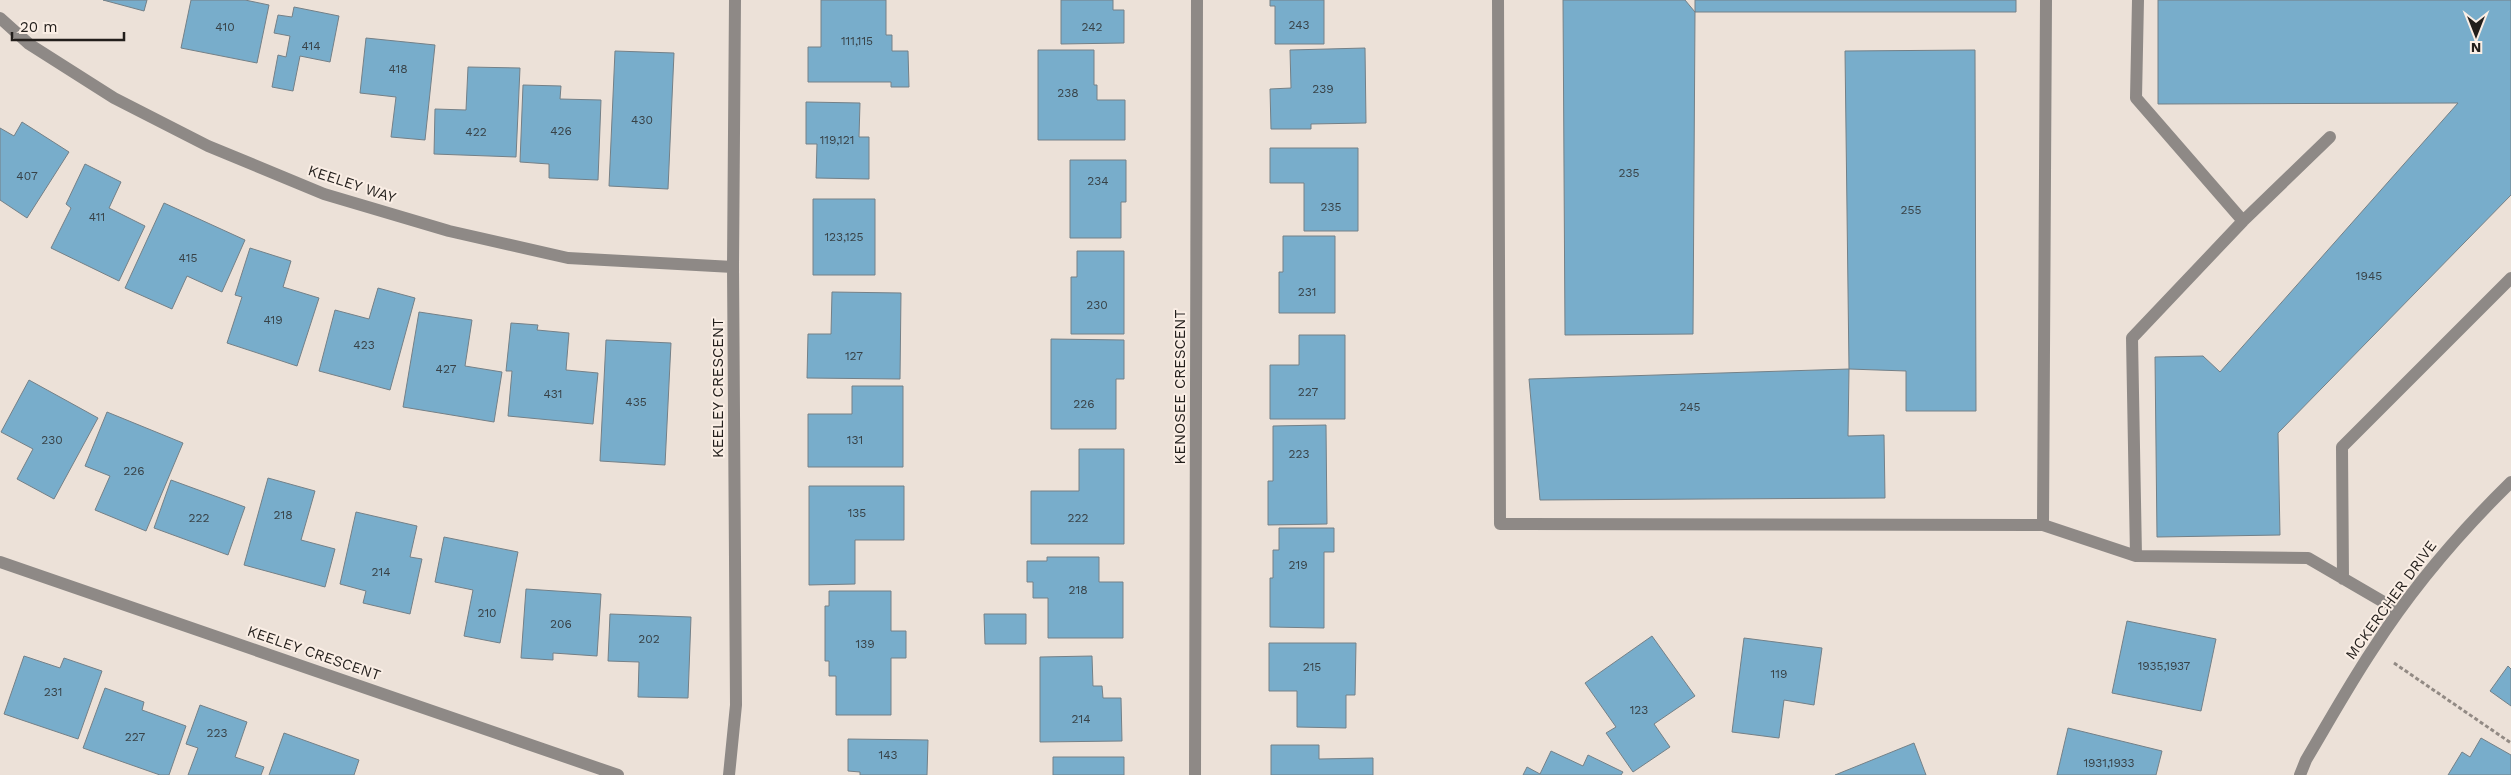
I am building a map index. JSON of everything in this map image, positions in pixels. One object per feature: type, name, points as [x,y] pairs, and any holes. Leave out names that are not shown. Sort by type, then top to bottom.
[{"type":"street","name":"KEELEY CRESCENT","points":[[729,775],[736,705],[733,267],[735,0]]},
{"type":"street","name":"KENOSEE CRESCENT","points":[[1195,775],[1197,0]]},
{"type":"street","points":[[1498,0],[1500,524],[2043,525],[2136,556],[2308,558],[2399,611]]},
{"type":"street","points":[[2043,525],[2046,0]]},
{"type":"street","points":[[2138,0],[2136,98],[2243,221]]},
{"type":"street","name":"KEELEY WAY","points":[[0,18],[29,44],[114,98],[208,146],[324,194],[449,231],[568,258],[733,267]]},
{"type":"street","points":[[2136,556],[2132,338],[2243,221],[2330,137]]},
{"type":"street","points":[[2343,579],[2342,447],[2511,278]]},
{"type":"street","name":"MCKERCHER DRIVE","points":[[2300,775],[2306,760],[2373,648],[2399,611],[2466,526],[2511,482]]},
{"type":"street","name":"KEELEY CRESCENT","points":[[0,562],[618,775]]},
{"type":"path","points":[[2408,673],[2511,743]]},
{"type":"building","points":[[103,0],[147,0],[144,11]]},
{"type":"building","points":[[191,0],[245,0],[269,5],[257,63],[181,48]]},
{"type":"building","points":[[821,0],[886,0],[886,35],[892,35],[892,51],[908,51],[909,87],[891,87],[891,82],[808,82],[808,47],[821,47]]},
{"type":"building","points":[[1061,0],[1113,0],[1113,10],[1124,10],[1124,43],[1061,44]]},
{"type":"building","points":[[1270,0],[1324,0],[1324,44],[1275,44],[1275,6],[1270,6]]},
{"type":"building","points":[[1563,0],[1685,0],[1695,12],[1693,334],[1565,335]]},
{"type":"building","points":[[1695,0],[2016,0],[2016,12],[1695,12]]},
{"type":"building","points":[[2158,0],[2511,0],[2511,195],[2278,433],[2280,535],[2157,537],[2155,357],[2203,356],[2220,372],[2458,103],[2158,104]]},
{"type":"building","points":[[294,7],[339,16],[330,62],[300,56],[293,91],[272,87],[278,55],[286,57],[290,36],[274,33],[278,15],[292,17]]},
{"type":"building","points":[[366,38],[435,45],[425,140],[391,137],[396,97],[360,93]]},
{"type":"building","points":[[1365,48],[1366,123],[1311,124],[1311,129],[1271,129],[1270,89],[1291,88],[1290,50]]},
{"type":"building","points":[[1038,50],[1094,50],[1094,85],[1097,85],[1097,100],[1125,100],[1125,140],[1038,140]]},
{"type":"building","points":[[1975,50],[1976,411],[1906,411],[1906,371],[1849,369],[1845,51]]},
{"type":"building","points":[[615,51],[674,53],[668,189],[609,186]]},
{"type":"building","points":[[468,67],[520,68],[516,157],[434,154],[435,109],[466,110]]},
{"type":"building","points":[[523,85],[561,86],[560,99],[601,100],[598,180],[549,178],[549,164],[520,162]]},
{"type":"building","points":[[806,102],[860,103],[859,137],[869,137],[869,179],[816,178],[817,144],[806,144]]},
{"type":"building","points":[[22,122],[69,152],[27,218],[0,200],[0,128],[14,136]]},
{"type":"building","points":[[1270,148],[1358,148],[1358,231],[1304,231],[1304,183],[1270,183]]},
{"type":"building","points":[[1070,160],[1126,160],[1126,202],[1121,202],[1121,238],[1070,238]]},
{"type":"building","points":[[85,164],[121,182],[109,208],[145,226],[119,281],[51,248],[71,208],[66,204]]},
{"type":"building","points":[[813,199],[875,199],[875,275],[813,275]]},
{"type":"building","points":[[164,203],[245,240],[222,292],[187,276],[172,309],[125,288]]},
{"type":"building","points":[[1283,236],[1335,236],[1335,313],[1279,313],[1279,272],[1283,272]]},
{"type":"building","points":[[250,248],[291,261],[283,287],[319,298],[297,366],[227,343],[242,297],[235,295]]},
{"type":"building","points":[[1077,251],[1124,251],[1124,334],[1071,334],[1071,277],[1077,277]]},
{"type":"building","points":[[378,288],[415,298],[390,390],[319,371],[335,310],[369,319]]},
{"type":"building","points":[[832,292],[901,293],[900,379],[807,378],[808,334],[831,334]]},
{"type":"building","points":[[419,312],[472,320],[465,366],[502,372],[494,422],[403,407]]},
{"type":"building","points":[[511,323],[538,325],[537,330],[569,333],[566,370],[598,373],[593,424],[508,416],[512,371],[506,371]]},
{"type":"building","points":[[1299,335],[1345,335],[1345,419],[1270,419],[1270,365],[1299,365]]},
{"type":"building","points":[[1051,339],[1124,340],[1124,379],[1116,379],[1116,429],[1051,429]]},
{"type":"building","points":[[606,340],[671,343],[665,465],[600,461]]},
{"type":"building","points":[[1849,369],[1848,436],[1884,435],[1885,498],[1540,500],[1529,379]]},
{"type":"building","points":[[29,380],[98,418],[54,499],[17,479],[33,449],[1,432]]},
{"type":"building","points":[[852,386],[903,386],[903,467],[808,467],[808,414],[852,414]]},
{"type":"building","points":[[107,412],[183,443],[146,531],[95,510],[110,476],[85,466]]},
{"type":"building","points":[[1326,425],[1327,524],[1268,525],[1268,481],[1273,481],[1273,426]]},
{"type":"building","points":[[1079,449],[1124,449],[1124,544],[1031,544],[1031,491],[1079,491]]},
{"type":"building","points":[[268,478],[315,491],[301,540],[335,549],[325,587],[244,565]]},
{"type":"building","points":[[171,480],[245,507],[228,555],[154,528]]},
{"type":"building","points":[[809,486],[904,486],[904,540],[855,540],[855,584],[809,585]]},
{"type":"building","points":[[356,512],[417,526],[410,557],[422,559],[410,614],[363,603],[366,591],[340,584]]},
{"type":"building","points":[[1279,528],[1334,528],[1334,552],[1324,552],[1324,628],[1270,627],[1270,578],[1273,578],[1273,550],[1279,550]]},
{"type":"building","points":[[444,537],[518,552],[500,643],[464,636],[473,590],[435,582]]},
{"type":"building","points":[[1047,557],[1099,557],[1099,582],[1123,582],[1123,638],[1048,638],[1048,598],[1033,598],[1033,582],[1027,582],[1027,561],[1047,561]]},
{"type":"building","points":[[526,589],[601,594],[597,656],[553,653],[553,660],[521,658]]},
{"type":"building","points":[[829,591],[891,591],[891,631],[906,631],[906,658],[891,658],[891,715],[836,715],[836,676],[829,676],[829,661],[825,661],[825,606],[829,606]]},
{"type":"building","points":[[610,614],[691,617],[688,698],[638,697],[639,662],[608,661]]},
{"type":"building","points":[[984,614],[1026,614],[1026,644],[985,644]]},
{"type":"building","points":[[2127,621],[2216,639],[2201,711],[2112,693]]},
{"type":"building","points":[[1652,636],[1695,696],[1654,724],[1670,747],[1633,772],[1606,733],[1616,727],[1585,683]]},
{"type":"building","points":[[1744,638],[1822,648],[1814,705],[1784,700],[1779,738],[1732,732]]},
{"type":"building","points":[[1269,643],[1356,643],[1355,695],[1346,695],[1346,728],[1297,727],[1297,691],[1269,691]]},
{"type":"building","points":[[24,656],[60,668],[64,658],[102,671],[78,739],[4,714]]},
{"type":"building","points":[[1092,656],[1093,686],[1102,686],[1103,698],[1121,698],[1122,741],[1040,742],[1040,657]]},
{"type":"building","points":[[2508,666],[2511,669],[2511,706],[2490,691]]},
{"type":"building","points":[[105,688],[144,702],[142,710],[186,726],[169,775],[160,775],[83,748]]},
{"type":"building","points":[[200,705],[247,722],[235,757],[264,767],[261,775],[188,775],[198,748],[186,744]]},
{"type":"building","points":[[2068,728],[2162,751],[2156,775],[2057,775]]},
{"type":"building","points":[[284,733],[359,760],[354,775],[269,775]]},
{"type":"building","points":[[2481,738],[2511,755],[2511,775],[2448,775],[2462,752],[2470,757]]},
{"type":"building","points":[[848,739],[928,740],[927,775],[860,775],[860,772],[848,771]]},
{"type":"building","points":[[1914,743],[1926,775],[1835,775]]},
{"type":"building","points":[[1271,745],[1319,745],[1319,759],[1373,758],[1373,775],[1271,775]]},
{"type":"building","points":[[1551,751],[1583,766],[1588,755],[1623,772],[1621,775],[1523,775],[1527,767],[1540,774]]},
{"type":"building","points":[[1053,757],[1124,757],[1124,775],[1053,775]]}]
